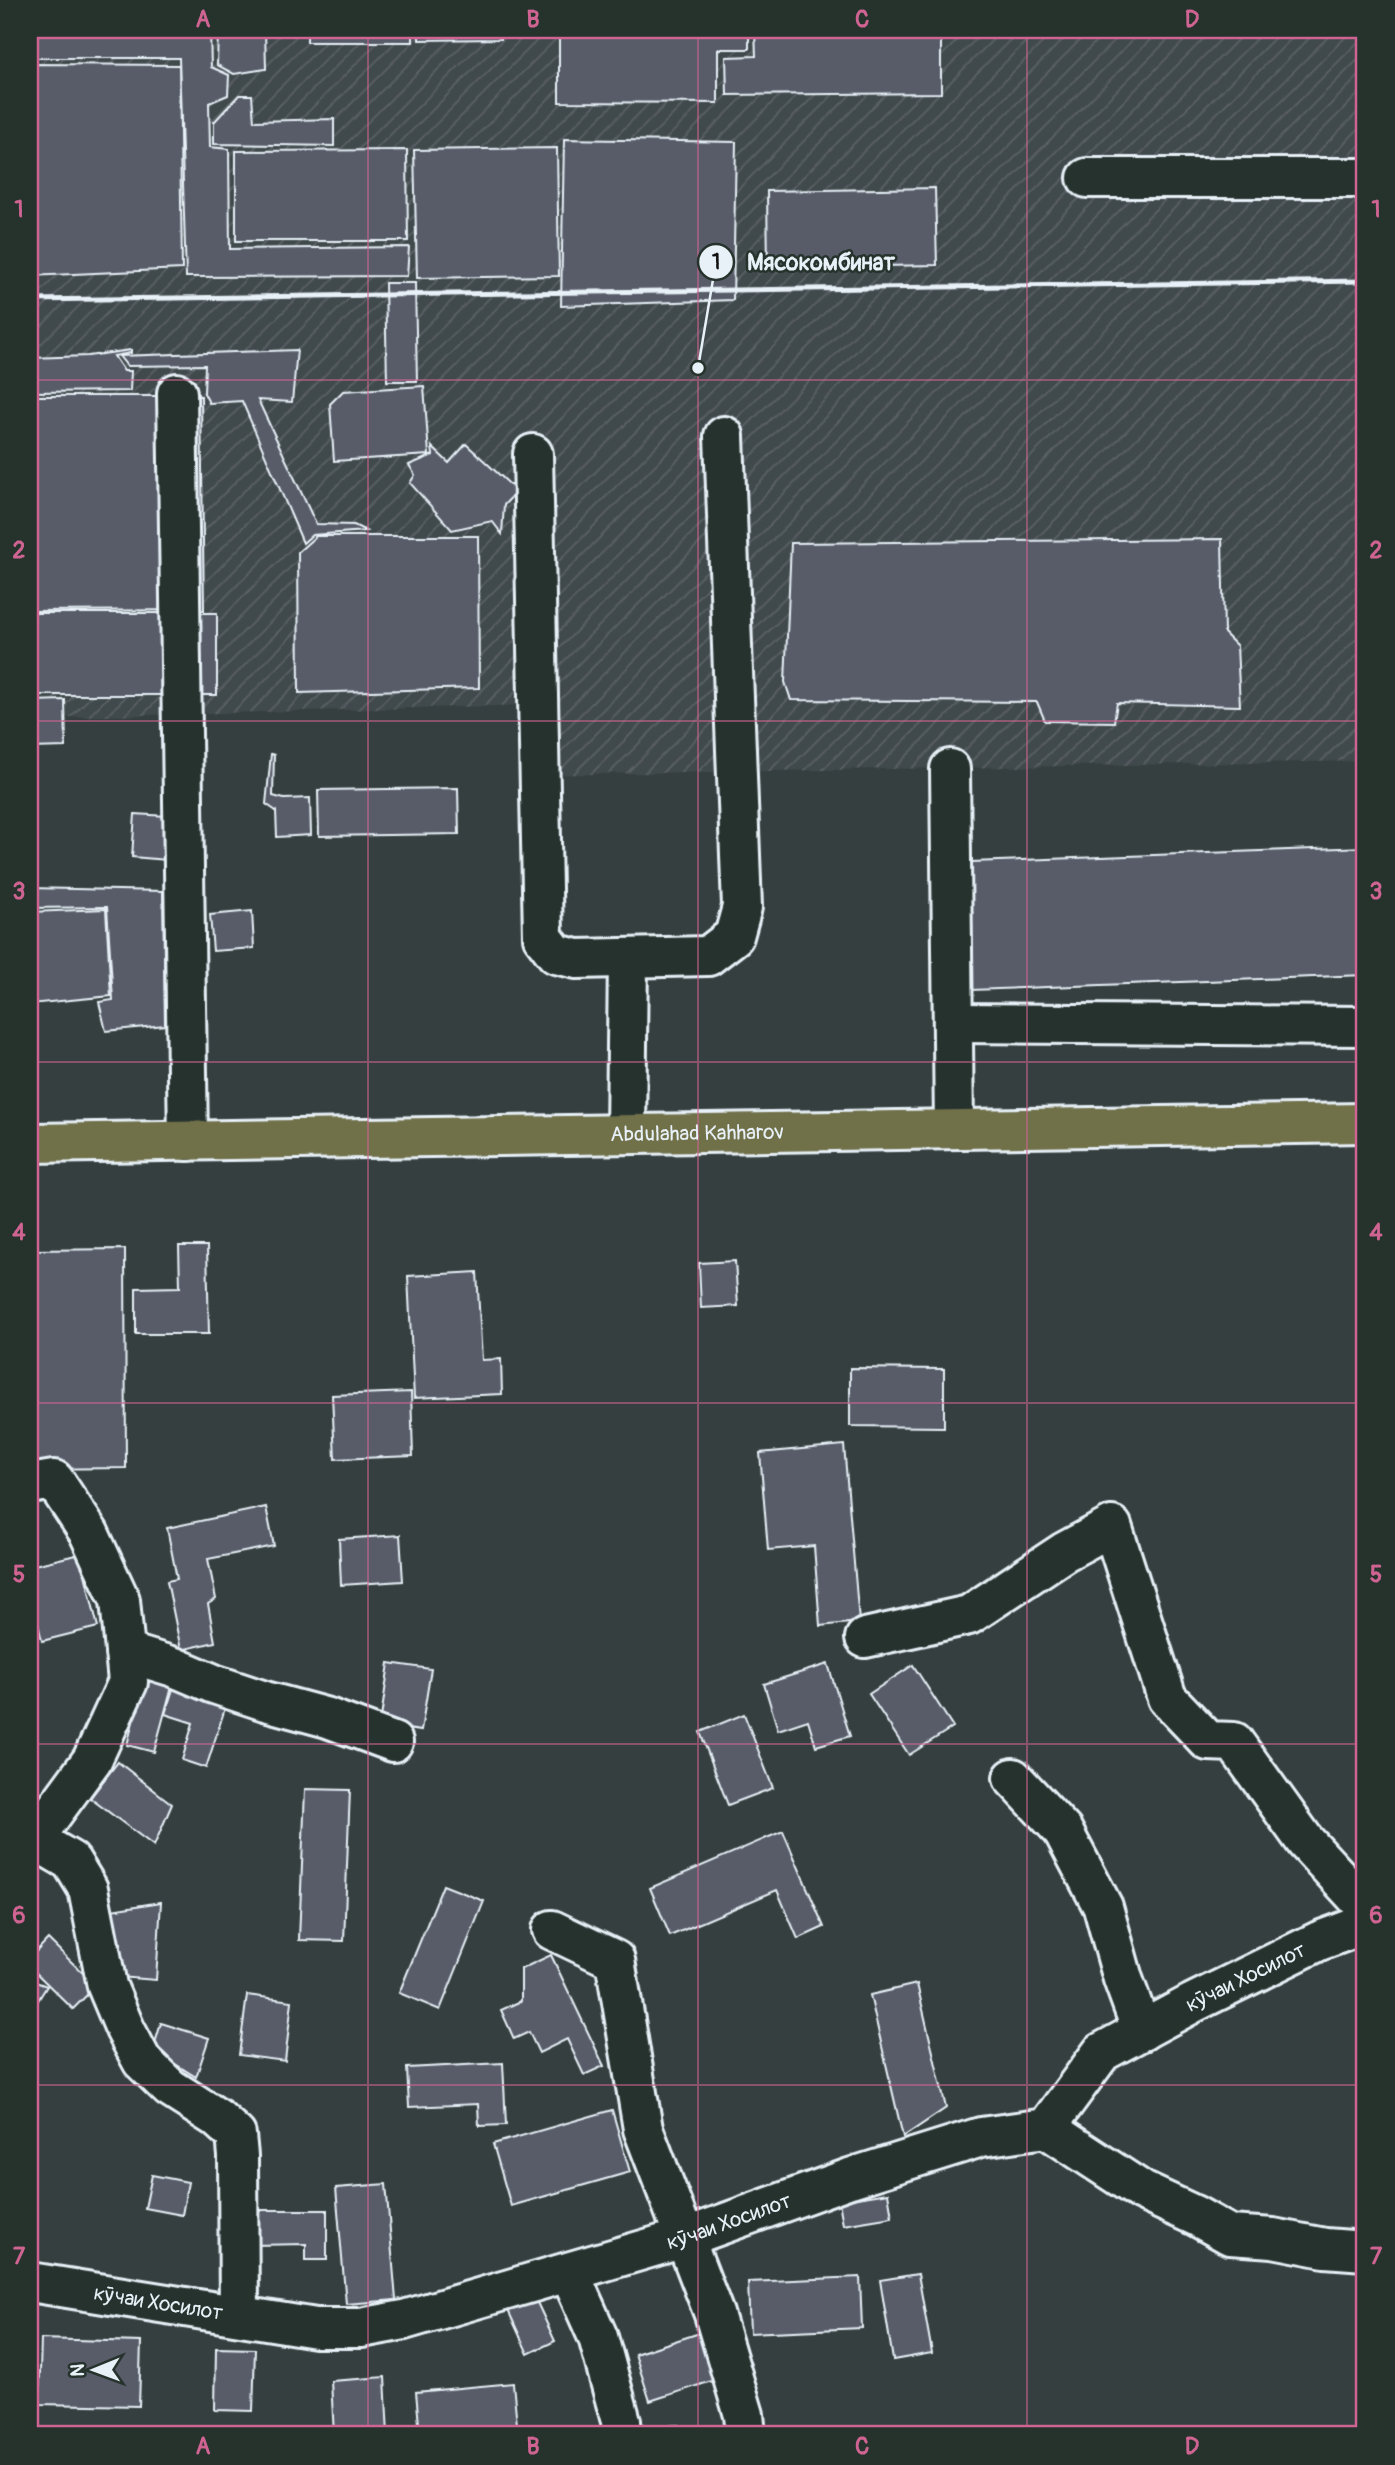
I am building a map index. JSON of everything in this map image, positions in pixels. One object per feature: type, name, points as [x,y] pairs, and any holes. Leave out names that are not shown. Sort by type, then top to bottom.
[{"type":"main road","name":"Abdulahad Kahharov","points":[[30,1143],[1365,1123]]},
{"type":"street","points":[[1087,178],[1365,178]]},
{"type":"street","points":[[177,393],[188,1141]]},
{"type":"street","points":[[533,454],[544,937],[556,954],[577,959],[708,956],[734,936],[742,907],[724,436]]},
{"type":"street","points":[[950,769],[954,1129]]},
{"type":"street","points":[[626,1134],[628,957]]},
{"type":"street","points":[[953,1023],[1365,1026]]},
{"type":"street","points":[[30,1484],[54,1480],[89,1533],[120,1600],[128,1682],[92,1760],[32,1838],[71,1861],[88,1889],[107,1986],[142,2061],[170,2088],[217,2118],[236,2135],[239,2315]]},
{"type":"street","points":[[865,1638],[969,1615],[1064,1552],[1112,1526],[1167,1698],[1208,1741],[1234,1742],[1305,1841],[1365,1906]]},
{"type":"street","points":[[125,1651],[214,1684],[328,1718],[393,1742]]},
{"type":"street","points":[[1013,1778],[1063,1831],[1103,1907],[1123,1979],[1142,2031]]},
{"type":"street","name":"кӯчаи Хосилот","points":[[30,2282],[316,2328],[361,2328],[404,2320],[684,2238],[849,2178],[981,2137],[1046,2128],[1102,2052],[1319,1941],[1365,1924]]},
{"type":"street","points":[[552,1930],[615,1960],[643,2129],[714,2314],[744,2414],[746,2435]]},
{"type":"street","points":[[1046,2128],[1142,2191],[1230,2235],[1365,2251]]},
{"type":"street","points":[[569,2272],[598,2337],[621,2421],[622,2435]]},
{"type":"shaded area","points":[[30,30],[1365,30],[1365,761],[535,775],[533,705],[30,718]]},
{"type":"building","points":[[30,30],[210,30],[211,67],[229,75],[228,95],[209,103],[210,147],[229,149],[230,249],[409,247],[407,276],[186,277],[179,58],[30,58]]},
{"type":"building","points":[[218,30],[265,30],[266,69],[234,74],[217,65]]},
{"type":"building","points":[[307,30],[413,30],[413,42],[307,42]]},
{"type":"building","points":[[419,30],[501,30],[501,39],[419,40]]},
{"type":"building","points":[[559,30],[749,30],[749,49],[718,49],[718,103],[559,102]]},
{"type":"building","points":[[755,30],[941,30],[941,93],[727,95],[726,57],[756,56]]},
{"type":"building","points":[[30,64],[179,65],[182,269],[30,276]]},
{"type":"building","points":[[239,95],[252,95],[254,121],[334,119],[334,146],[214,144],[214,122]]},
{"type":"building","points":[[564,139],[736,142],[733,300],[561,306]]},
{"type":"building","points":[[557,148],[559,276],[417,278],[414,150]]},
{"type":"building","points":[[407,150],[408,241],[236,241],[236,151]]},
{"type":"building","points":[[935,188],[937,265],[768,268],[767,191]]},
{"type":"building","points":[[385,283],[415,283],[417,381],[387,381]]},
{"type":"building","points":[[131,350],[131,353],[114,356],[124,371],[131,371],[130,391],[30,392],[30,358],[88,356]]},
{"type":"building","points":[[297,350],[292,402],[258,400],[316,524],[354,525],[366,531],[312,535],[303,543],[242,401],[209,403],[204,393],[205,365],[127,366],[119,356]]},
{"type":"building","points":[[424,386],[429,455],[334,461],[330,404],[343,391]]},
{"type":"building","points":[[30,396],[201,396],[204,610],[30,611]]},
{"type":"building","points":[[466,444],[517,491],[504,505],[502,534],[492,521],[452,530],[410,483],[415,475],[409,465],[433,455],[432,447],[449,463]]},
{"type":"building","points":[[316,536],[478,536],[479,688],[299,693],[298,552]]},
{"type":"building","points":[[1222,539],[1224,633],[1237,646],[1240,706],[1117,703],[1114,722],[1045,721],[1037,702],[791,700],[785,682],[791,543]]},
{"type":"building","points":[[30,613],[217,613],[217,695],[30,695]]},
{"type":"building","points":[[65,700],[66,747],[30,748],[30,701]]},
{"type":"building","points":[[271,754],[274,755],[273,796],[284,799],[310,798],[311,835],[277,837],[276,811],[266,804]]},
{"type":"building","points":[[458,788],[459,834],[319,836],[318,790]]},
{"type":"building","points":[[135,814],[182,817],[179,861],[132,857]]},
{"type":"building","points":[[31,821],[33,857],[30,857]]},
{"type":"building","points":[[1365,847],[1365,975],[971,990],[971,862]]},
{"type":"building","points":[[30,888],[163,891],[165,1025],[106,1031],[99,1002],[113,1000],[107,907],[30,908]]},
{"type":"building","points":[[106,909],[111,996],[30,1004],[30,912]]},
{"type":"building","points":[[252,911],[254,948],[213,951],[210,915]]},
{"type":"building","points":[[179,1246],[207,1246],[209,1334],[136,1334],[136,1288],[180,1287]]},
{"type":"building","points":[[125,1249],[126,1468],[30,1469],[30,1250]]},
{"type":"building","points":[[735,1261],[738,1306],[701,1308],[699,1263]]},
{"type":"building","points":[[477,1272],[482,1360],[501,1359],[502,1394],[414,1398],[408,1276]]},
{"type":"building","points":[[850,1368],[944,1369],[944,1427],[850,1426]]},
{"type":"building","points":[[411,1392],[413,1456],[335,1459],[332,1395]]},
{"type":"building","points":[[844,1445],[859,1622],[820,1626],[814,1546],[768,1550],[760,1453]]},
{"type":"building","points":[[266,1507],[274,1546],[208,1559],[216,1599],[208,1604],[215,1642],[181,1650],[167,1581],[177,1579],[167,1528]]},
{"type":"building","points":[[400,1535],[403,1581],[341,1585],[339,1539]]},
{"type":"building","points":[[80,1554],[98,1627],[42,1641],[30,1589],[30,1566]]},
{"type":"building","points":[[389,1663],[431,1669],[421,1731],[380,1725]]},
{"type":"building","points":[[828,1664],[850,1736],[816,1746],[808,1720],[778,1730],[764,1684]]},
{"type":"building","points":[[913,1665],[953,1727],[909,1755],[869,1694]]},
{"type":"building","points":[[147,1668],[175,1675],[154,1752],[127,1745]]},
{"type":"building","points":[[174,1686],[227,1702],[206,1768],[182,1760],[193,1723],[165,1714]]},
{"type":"building","points":[[744,1714],[773,1788],[728,1805],[700,1732]]},
{"type":"building","points":[[118,1762],[172,1804],[154,1846],[90,1798]]},
{"type":"building","points":[[305,1789],[350,1790],[344,1941],[299,1940]]},
{"type":"building","points":[[783,1831],[824,1927],[798,1939],[777,1890],[670,1936],[650,1888]]},
{"type":"building","points":[[443,1885],[484,1901],[440,2010],[399,1993]]},
{"type":"building","points":[[161,1902],[156,1980],[119,1977],[121,1943],[110,1939],[105,1911]]},
{"type":"building","points":[[48,1939],[96,1986],[73,2009],[30,1967],[30,1958]]},
{"type":"building","points":[[551,1955],[604,2066],[584,2075],[567,2039],[539,2053],[529,2032],[514,2039],[501,2010],[521,2001],[521,1969]]},
{"type":"building","points":[[30,1980],[47,1986],[30,2013]]},
{"type":"building","points":[[917,1984],[946,2108],[903,2137],[870,1995]]},
{"type":"building","points":[[247,1995],[292,2001],[285,2061],[239,2055]]},
{"type":"building","points":[[161,2023],[209,2038],[196,2077],[153,2050]]},
{"type":"building","points":[[503,2063],[506,2125],[479,2126],[478,2104],[409,2107],[407,2068]]},
{"type":"building","points":[[612,2110],[630,2172],[511,2206],[493,2144]]},
{"type":"building","points":[[152,2175],[188,2182],[182,2215],[145,2208]]},
{"type":"building","points":[[386,2184],[396,2300],[346,2304],[336,2188]]},
{"type":"building","points":[[888,2193],[892,2217],[843,2225],[839,2201]]},
{"type":"building","points":[[253,2210],[327,2210],[327,2260],[306,2260],[306,2244],[253,2245]]},
{"type":"building","points":[[918,2274],[932,2353],[893,2360],[880,2280]]},
{"type":"building","points":[[860,2277],[862,2328],[750,2333],[748,2282]]},
{"type":"building","points":[[534,2296],[555,2341],[528,2354],[507,2308]]},
{"type":"building","points":[[709,2330],[724,2377],[650,2401],[635,2354]]},
{"type":"building","points":[[41,2339],[141,2342],[139,2406],[39,2404]]},
{"type":"building","points":[[216,2348],[255,2349],[253,2411],[215,2410]]},
{"type":"building","points":[[385,2377],[388,2435],[334,2435],[331,2381]]},
{"type":"building","points":[[513,2383],[518,2435],[420,2435],[416,2392]]},
{"type":"building","points":[[678,2425],[678,2435],[646,2435],[646,2427]]},
{"type":"railway","points":[[30,300],[1365,281]]},
{"type":"place","name":"Мясокомбинат","points":[[698,368]]}]
